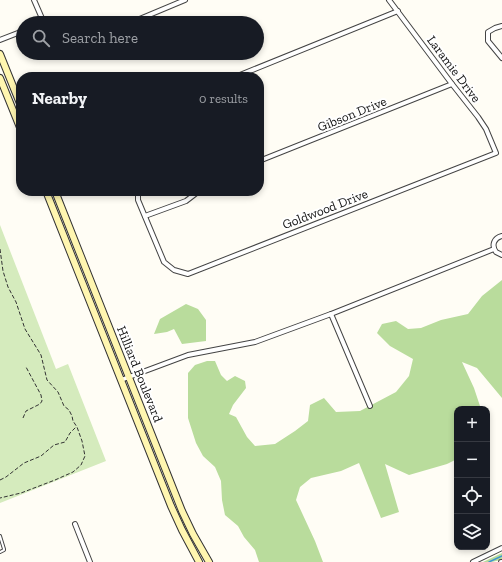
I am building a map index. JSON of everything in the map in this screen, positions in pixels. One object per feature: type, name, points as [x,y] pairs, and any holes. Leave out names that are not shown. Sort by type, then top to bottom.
[{"type":"main road","points":[[0,54],[16,94]]},
{"type":"main road","points":[[0,78],[16,118]]},
{"type":"main road","name":"Hilliard Boulevard","points":[[48,196],[171,506],[199,562]]},
{"type":"main road","name":"Hilliard Boulevard","points":[[57,196],[182,511],[193,534],[210,562]]},
{"type":"street","points":[[34,0],[40,16]]},
{"type":"street","points":[[147,16],[185,0]]},
{"type":"street","name":"Laramie Drive","points":[[389,0],[478,117],[486,129],[496,153]]},
{"type":"street","points":[[247,72],[398,11]]},
{"type":"street","points":[[502,26],[488,32],[488,41],[502,58]]},
{"type":"street","points":[[0,40],[16,34]]},
{"type":"street","name":"Gibson Drive","points":[[264,159],[452,84]]},
{"type":"street","name":"Goldwood Drive","points":[[145,216],[164,262],[174,270],[188,274],[496,153]]},
{"type":"street","points":[[138,196],[138,200],[145,216],[186,201],[192,196]]},
{"type":"street","points":[[502,236],[497,238],[494,243],[494,249],[498,254],[502,254]]},
{"type":"street","points":[[122,380],[188,355],[255,342],[332,314],[494,249]]},
{"type":"street","points":[[332,314],[370,406]]},
{"type":"street","points":[[75,524],[90,562]]},
{"type":"street","points":[[473,562],[502,548]]},
{"type":"lane","points":[[0,536],[4,550],[0,552]]},
{"type":"path","points":[[0,249],[7,284],[16,302],[23,324],[41,355],[48,380],[58,392],[64,406],[69,410],[72,416],[82,441],[85,456],[83,462],[73,472],[21,493],[0,498]]},
{"type":"path","points":[[23,418],[26,411],[40,404],[42,399],[26,367]]},
{"type":"path","points":[[0,480],[24,463],[41,456],[51,446],[65,442],[70,433],[77,427]]},
{"type":"green space","points":[[0,225],[56,369],[68,364],[106,461],[0,503]]},
{"type":"green space","points":[[502,280],[502,398],[477,368],[462,362],[474,388],[480,406],[454,406],[454,460],[409,475],[385,464],[399,512],[381,518],[359,463],[341,471],[311,478],[300,487],[296,500],[323,562],[259,562],[255,550],[244,537],[238,526],[225,515],[222,500],[221,481],[215,467],[203,456],[196,443],[188,418],[188,373],[195,365],[207,361],[215,361],[221,375],[227,381],[235,376],[245,381],[246,388],[233,405],[229,414],[236,417],[247,437],[255,446],[275,444],[308,421],[310,405],[324,398],[336,412],[360,411],[396,392],[409,376],[413,359],[390,346],[377,333],[382,324],[396,321],[408,329],[421,328],[441,320],[468,314],[482,296]]},
{"type":"green space","points":[[186,304],[198,309],[206,320],[206,341],[182,344],[174,329],[167,332],[154,334],[160,319]]},
{"type":"green space","points":[[502,553],[502,559],[493,562],[483,562]]},
{"type":"waterway","points":[[489,562],[502,556]]}]
